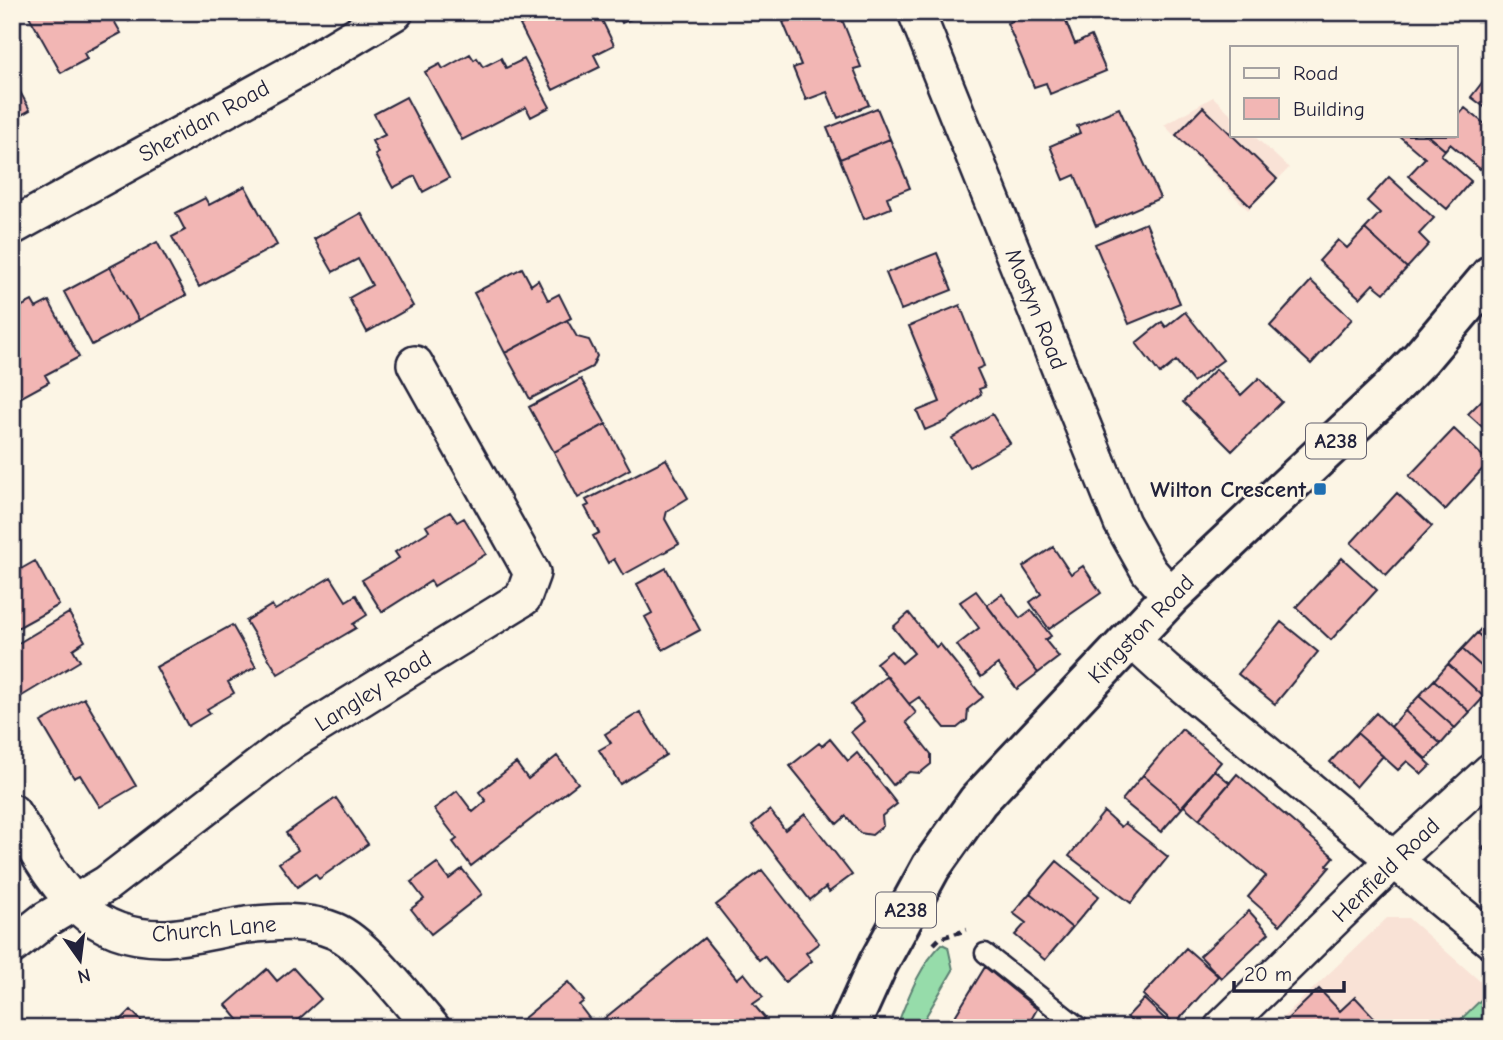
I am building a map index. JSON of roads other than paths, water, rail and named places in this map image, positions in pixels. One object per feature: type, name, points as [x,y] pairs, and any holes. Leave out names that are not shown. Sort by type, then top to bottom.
[{"type":"main road","name":"Kingston Road","points":[[849,1028],[863,995],[911,903],[952,835],[978,801],[1171,596],[1389,391],[1438,339],[1491,275]]},
{"type":"street","name":"Sheridan Road","points":[[12,227],[303,67],[395,12]]},
{"type":"street","name":"Mostyn Road","points":[[916,12],[1122,523],[1149,571],[1171,596]]},
{"type":"street","name":"Langley Road","points":[[12,946],[44,920],[106,884],[292,741],[523,598],[532,573],[415,364]]},
{"type":"street","points":[[1131,639],[1491,940]]},
{"type":"street","name":"Henfield Road","points":[[1222,1028],[1395,859],[1491,771]]},
{"type":"street","name":"Church Lane","points":[[12,812],[72,902],[89,918],[110,929],[161,938],[286,922],[312,924],[335,931],[357,944],[432,1028]]},
{"type":"lane","points":[[985,953],[1080,1028]]},
{"type":"place","name":"Wilton Crescent","points":[[1320,489]]}]
